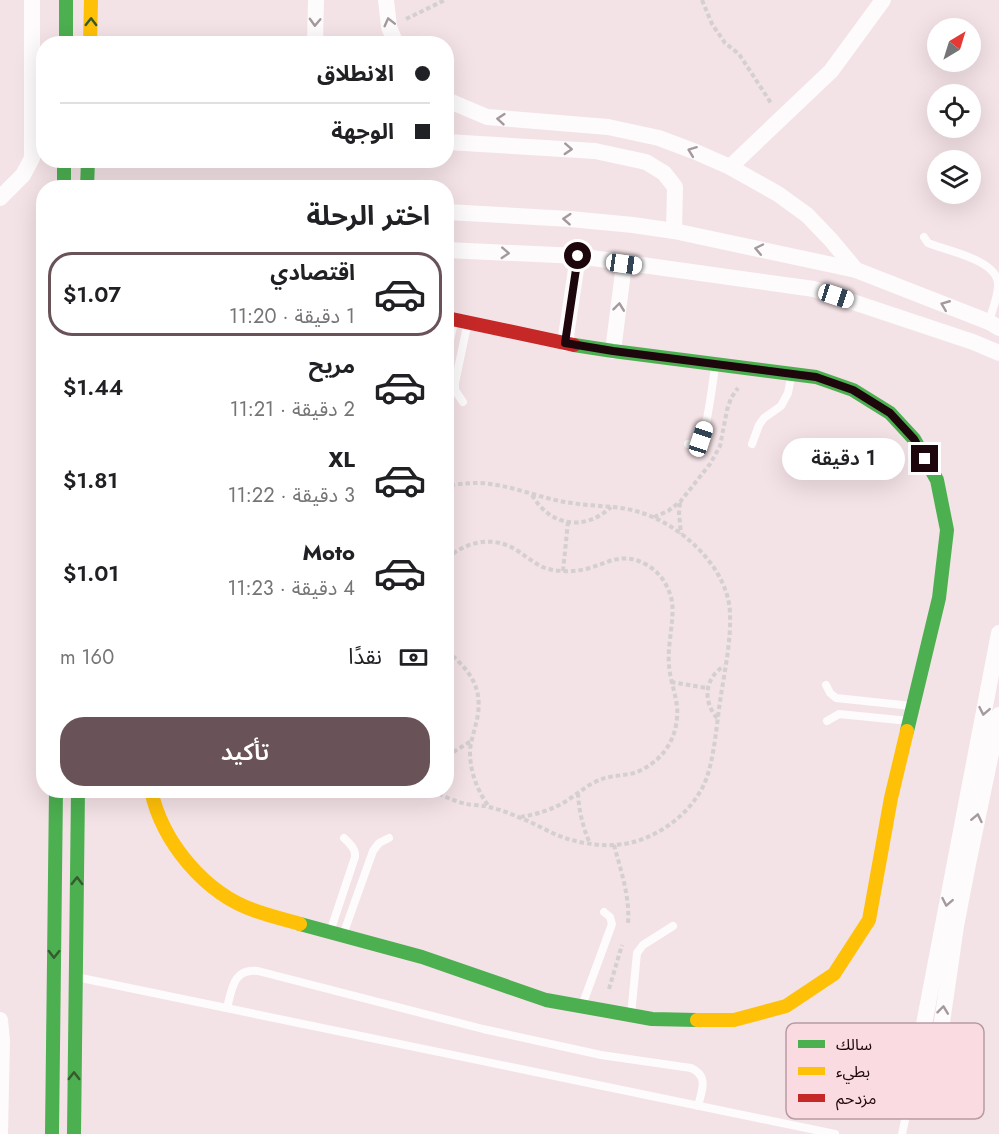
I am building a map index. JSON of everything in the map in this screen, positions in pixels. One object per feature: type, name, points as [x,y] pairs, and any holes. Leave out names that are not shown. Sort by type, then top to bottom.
[{"type":"street","points":[[0,198],[22,175],[32,158],[32,0]]},
{"type":"street","points":[[66,0],[66,36]]},
{"type":"street","points":[[90,36],[91,0]]},
{"type":"street","points":[[315,36],[316,0]]},
{"type":"street","points":[[386,0],[389,27],[393,36]]},
{"type":"street","points":[[730,167],[831,71],[883,0]]},
{"type":"street","points":[[454,103],[487,117],[608,127],[659,138],[730,167],[778,194],[807,214],[856,270]]},
{"type":"street","points":[[454,142],[595,151],[646,162],[664,173],[675,187],[674,231]]},
{"type":"street","points":[[454,212],[580,220],[674,231],[856,270],[994,325]]},
{"type":"street","points":[[454,250],[578,256],[814,289],[973,342],[999,353]]},
{"type":"street","points":[[565,343],[578,256]]},
{"type":"street","points":[[613,351],[624,264]]},
{"type":"street","points":[[153,798],[166,831],[182,857],[203,879],[227,897],[254,911],[422,957],[546,1000],[652,1019],[734,1020],[786,1006],[834,974],[869,920],[891,798],[939,598],[947,530],[936,480],[914,439],[890,413],[853,390],[816,377],[613,351],[457,320]]},
{"type":"street","points":[[924,1023],[999,633]]},
{"type":"street","points":[[942,1023],[956,926],[999,715]]},
{"type":"street","points":[[52,1134],[56,798]]},
{"type":"street","points":[[74,1134],[78,798]]},
{"type":"street","points":[[0,1020],[2,1040],[0,1134]]},
{"type":"lane","points":[[924,237],[928,243],[980,262],[996,273],[999,284],[994,325]]},
{"type":"lane","points":[[457,320],[455,390],[463,402]]},
{"type":"lane","points":[[688,444],[694,444],[701,439],[716,364]]},
{"type":"lane","points":[[752,444],[764,418],[781,406],[789,393],[792,374]]},
{"type":"lane","points":[[826,685],[836,698],[913,706]]},
{"type":"lane","points":[[827,721],[839,714],[909,721]]},
{"type":"lane","points":[[336,934],[356,857],[356,852],[344,838]]},
{"type":"lane","points":[[336,934],[373,851],[379,843],[389,838]]},
{"type":"lane","points":[[582,1006],[612,924],[610,916],[604,912]]},
{"type":"lane","points":[[631,1015],[637,953],[643,945],[673,926]]},
{"type":"lane","points":[[227,1008],[237,977],[247,971],[258,971],[542,1042],[601,1055],[691,1068],[703,1079],[698,1106]]},
{"type":"lane","points":[[75,977],[833,1134]]},
{"type":"lane","points":[[902,1134],[905,1119]]},
{"type":"path","points":[[389,27],[445,0]]},
{"type":"path","points":[[702,0],[712,24],[725,43],[739,54],[781,119]]},
{"type":"path","points":[[451,798],[465,804],[489,807],[521,818],[567,839],[590,844],[628,843],[655,834],[680,817],[707,778],[714,746],[728,647],[730,613],[727,597],[713,566],[694,543],[654,517],[626,508],[571,503],[496,485],[479,483],[454,485]]},
{"type":"path","points":[[531,494],[536,503],[550,516],[568,522],[587,521],[611,507]]},
{"type":"path","points":[[654,517],[680,502],[682,535]]},
{"type":"path","points":[[563,571],[568,522]]},
{"type":"path","points":[[454,553],[464,546],[474,543],[496,542],[508,545],[537,564],[563,571],[586,569],[626,557],[646,564],[656,571],[663,579],[672,598],[673,609],[668,650],[671,682],[678,710],[670,744],[663,753],[642,770],[607,777],[556,806],[521,818]]},
{"type":"path","points":[[454,657],[472,676],[476,688],[479,702],[471,740],[471,766],[480,795],[489,807]]},
{"type":"path","points":[[717,719],[708,705],[707,688],[714,675],[725,665]]},
{"type":"path","points":[[671,682],[707,688]]},
{"type":"path","points":[[454,752],[471,740]]},
{"type":"path","points":[[578,793],[582,823],[590,844]]},
{"type":"traffic: fast","points":[[66,0],[66,36]]},
{"type":"traffic: fast","points":[[64,168],[64,180]]},
{"type":"traffic: fast","points":[[87,180],[88,168]]},
{"type":"traffic: fast","points":[[574,345],[816,377],[853,390],[890,413],[914,439],[937,480],[947,530],[939,598],[907,731]]},
{"type":"traffic: fast","points":[[52,1134],[56,798]]},
{"type":"traffic: fast","points":[[74,1134],[78,798]]},
{"type":"traffic: fast","points":[[300,924],[422,957],[546,1000],[652,1019],[697,1020]]},
{"type":"traffic: slow","points":[[90,36],[91,0]]},
{"type":"traffic: slow","points":[[697,1020],[734,1020],[786,1006],[834,974],[869,920],[891,798],[907,731]]},
{"type":"traffic: slow","points":[[154,798],[165,828],[176,847],[203,879],[237,903],[261,913],[300,924]]},
{"type":"traffic: jam","points":[[454,319],[574,345]]},
{"type":"route","points":[[578,256],[565,343],[816,377],[853,390],[890,413],[914,439],[925,459]]}]
